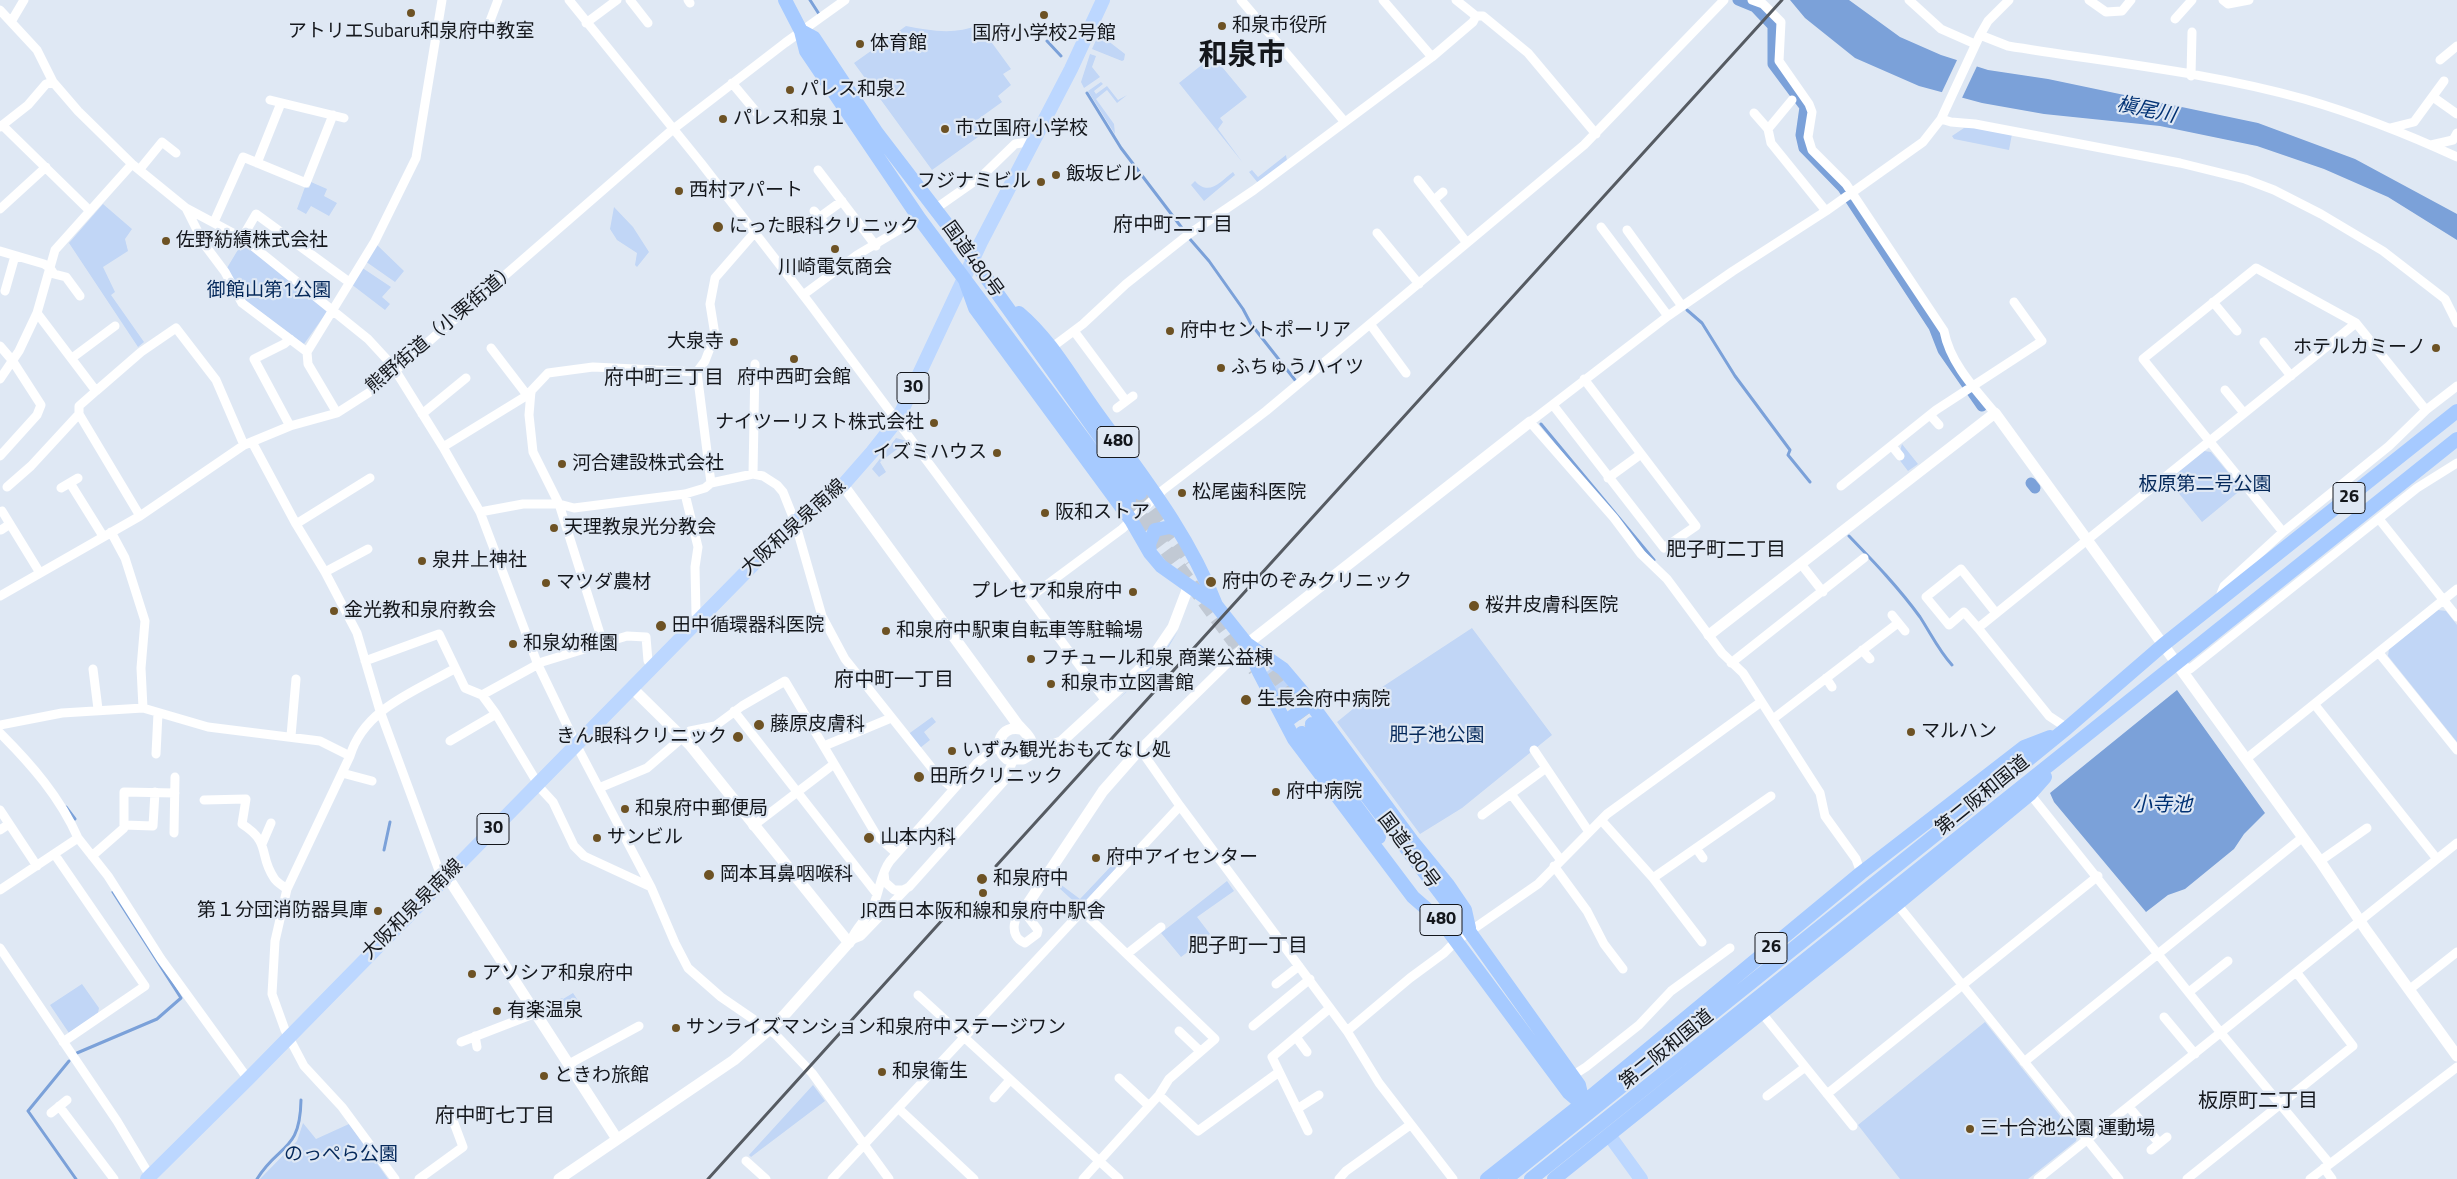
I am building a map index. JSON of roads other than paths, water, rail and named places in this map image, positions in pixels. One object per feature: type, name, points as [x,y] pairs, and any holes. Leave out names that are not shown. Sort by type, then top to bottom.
[{"type":"highway","name":"国道480号","points":[[785,0],[801,31],[806,51],[919,218],[965,280],[1135,497],[974,261],[877,134],[814,38],[801,31]]},
{"type":"highway","name":"480","points":[[965,280],[974,308],[1131,520],[1150,553],[1161,566],[1216,605],[1247,644],[1259,672],[1294,739],[1412,897],[1444,924]]},
{"type":"highway","name":"480","points":[[998,295],[1028,321],[1051,348],[1156,495],[1193,551],[1216,605]]},
{"type":"highway","name":"第二阪和国道","points":[[1506,1179],[2065,730],[2163,645],[2241,585],[2457,411]]},
{"type":"highway","name":"第二阪和国道","points":[[1531,1179],[1985,814],[2066,754],[2457,438]]},
{"type":"highway","points":[[1150,553],[1149,544],[1155,530],[1170,527],[1178,530]]},
{"type":"highway","name":"480","points":[[1247,644],[1283,669],[1311,703],[1412,841],[1448,885],[1465,910],[1469,931]]},
{"type":"highway","points":[[1285,722],[1311,703]]},
{"type":"highway","name":"国道480号","points":[[1584,1103],[1579,1085],[1469,931],[1307,729],[1456,941],[1568,1093],[1584,1103],[1609,1135]]},
{"type":"highway","name":"26","points":[[1487,1179],[1584,1103],[1861,873],[2024,747],[2065,730]]},
{"type":"highway","name":"第二阪和国道","points":[[1554,1179],[1897,904],[2030,794],[2066,754]]},
{"type":"main road","name":"大阪和泉泉南線","points":[[148,1177],[248,1079],[288,1036],[795,522],[843,485],[872,452],[898,419],[974,261],[981,242],[1034,141],[1050,116],[1103,0]]},
{"type":"main road","points":[[1609,1135],[1641,1179]]},
{"type":"street","points":[[12,22],[24,0]]},
{"type":"street","points":[[306,352],[375,241],[416,158],[442,0]]},
{"type":"street","points":[[490,21],[498,0]]},
{"type":"street","points":[[569,0],[755,232],[898,419],[1106,701]]},
{"type":"street","points":[[586,23],[617,0]]},
{"type":"street","points":[[630,0],[648,23]]},
{"type":"street","name":"熊野街道（小栗街道）","points":[[0,596],[140,516],[248,444],[290,426],[337,414],[373,390],[672,130],[801,31],[845,0]]},
{"type":"street","points":[[1241,0],[1344,121]]},
{"type":"street","points":[[1383,0],[1432,57]]},
{"type":"street","points":[[1456,0],[1476,16],[1483,16],[1528,53],[1596,134]]},
{"type":"street","points":[[1029,598],[1131,520],[1156,495],[1266,411],[1596,134],[1724,0]]},
{"type":"street","points":[[1752,0],[1763,4],[1781,22],[1779,61],[1809,104],[1812,112],[1808,137],[1812,150],[1846,184],[1944,331],[1947,346],[1971,389],[1995,413],[2178,664],[2457,1056]]},
{"type":"street","points":[[1909,0],[1941,29],[1975,44]]},
{"type":"street","points":[[1027,905],[1103,791],[1140,749],[1247,644],[1584,379],[1668,316],[1733,270],[1852,194],[1923,142],[1943,116],[1980,35],[1988,22],[2009,0]]},
{"type":"street","points":[[2089,0],[2106,12],[2122,11],[2131,0]]},
{"type":"street","points":[[2175,19],[2192,0]]},
{"type":"street","points":[[2223,0],[2228,4],[2249,0]]},
{"type":"street","points":[[2173,4],[2182,11]]},
{"type":"street","points":[[0,10],[37,50],[53,82],[78,111],[136,166],[186,208],[242,238],[368,338],[394,371],[443,447],[480,512],[538,665],[576,746],[652,887],[674,943],[688,968],[721,997],[769,1030],[812,1073],[889,1179]]},
{"type":"street","points":[[1051,348],[1074,331],[1126,284],[1182,239],[1254,190],[1432,57],[1473,22],[1476,16]]},
{"type":"street","points":[[1406,27],[1414,20]]},
{"type":"street","points":[[2190,76],[2192,32]]},
{"type":"street","points":[[1980,35],[2008,46],[2190,76],[2303,99],[2390,128],[2457,156]]},
{"type":"street","points":[[2440,60],[2457,46]]},
{"type":"street","points":[[2390,128],[2414,122],[2444,81]]},
{"type":"street","points":[[53,82],[46,84],[28,106],[1,126],[90,211]]},
{"type":"street","points":[[732,83],[757,113]]},
{"type":"street","points":[[2433,97],[2457,114]]},
{"type":"street","points":[[270,100],[344,118]]},
{"type":"street","points":[[1768,129],[1792,100]]},
{"type":"street","points":[[257,163],[281,103]]},
{"type":"street","points":[[1754,113],[1768,129],[1771,143],[1826,211]]},
{"type":"street","points":[[214,222],[243,158],[306,183],[333,115]]},
{"type":"street","points":[[1943,116],[1951,122],[1975,124],[2180,162],[2245,179],[2274,190],[2321,214],[2383,250],[2445,299],[2457,323]]},
{"type":"street","points":[[2431,145],[2453,140],[2457,133]]},
{"type":"street","points":[[935,210],[982,176],[1015,144],[1034,141]]},
{"type":"street","points":[[0,379],[37,313],[55,250],[90,211],[162,142],[176,153]]},
{"type":"street","points":[[0,208],[46,168]]},
{"type":"street","points":[[818,170],[876,246]]},
{"type":"street","points":[[1418,180],[1467,243]]},
{"type":"street","points":[[1434,200],[1443,192]]},
{"type":"street","points":[[827,226],[817,214],[842,201]]},
{"type":"street","points":[[186,208],[204,244],[225,272],[242,302],[306,352],[308,364],[337,414]]},
{"type":"street","points":[[242,238],[256,214],[349,282]]},
{"type":"street","points":[[803,295],[857,255],[876,246],[919,218]]},
{"type":"street","points":[[1602,227],[1668,316]]},
{"type":"street","points":[[1627,230],[1682,306]]},
{"type":"street","points":[[711,483],[696,372],[705,360],[715,335],[710,304],[715,278],[755,232]]},
{"type":"street","points":[[1376,233],[1419,284]]},
{"type":"street","points":[[0,252],[50,268],[54,274],[66,276],[80,296]]},
{"type":"street","points":[[5,290],[15,256]]},
{"type":"street","points":[[2283,532],[2143,359],[2256,268],[2356,323],[2426,410]]},
{"type":"street","points":[[1841,486],[1930,415],[2042,341],[2014,302]]},
{"type":"street","points":[[2213,302],[2237,331]]},
{"type":"street","points":[[2023,315],[2032,309]]},
{"type":"street","points":[[37,313],[96,391]]},
{"type":"street","points":[[1978,628],[2356,323]]},
{"type":"street","points":[[1370,324],[1406,374]]},
{"type":"street","points":[[72,358],[115,326]]},
{"type":"street","points":[[7,487],[31,466],[79,414],[80,406],[141,352],[176,328],[216,380],[248,444],[325,572],[357,633],[380,711],[441,876],[445,877],[452,884],[617,1139]]},
{"type":"street","points":[[1074,331],[1105,374],[1129,398],[1117,408]]},
{"type":"street","points":[[290,338],[284,344],[254,359],[290,426]]},
{"type":"street","points":[[2264,342],[2291,376]]},
{"type":"street","points":[[0,346],[12,360],[41,404],[37,415],[0,456]]},
{"type":"street","points":[[2015,347],[2022,355]]},
{"type":"street","points":[[491,348],[529,394],[533,452],[559,504],[603,643]]},
{"type":"street","points":[[753,474],[755,364]]},
{"type":"street","points":[[443,447],[529,394],[548,373],[593,367],[696,372]]},
{"type":"street","points":[[1105,374],[1114,367]]},
{"type":"street","points":[[422,414],[466,378]]},
{"type":"street","points":[[1553,405],[1664,548],[1696,526],[1584,379]]},
{"type":"street","points":[[458,385],[464,394]]},
{"type":"street","points":[[2217,603],[2224,586],[2283,532],[2389,446],[2426,410],[2457,386]]},
{"type":"street","points":[[2225,390],[2244,413]]},
{"type":"street","points":[[1709,636],[1995,413]]},
{"type":"street","points":[[79,414],[140,516]]},
{"type":"street","points":[[1930,415],[1938,425]]},
{"type":"street","points":[[1530,422],[1614,518],[1650,563],[1667,578],[1709,636],[1731,663],[1742,673],[1820,793],[1825,816],[1856,859],[1861,873]]},
{"type":"street","points":[[1892,446],[1900,456]]},
{"type":"street","points":[[1608,478],[1641,454]]},
{"type":"street","points":[[2178,664],[2190,669],[2417,488],[2457,463]]},
{"type":"street","points":[[480,512],[523,504],[559,504],[574,508],[686,494],[705,488],[711,483],[753,474],[763,476],[777,485],[783,492],[795,522],[822,616],[845,659],[890,718],[939,777],[954,789]]},
{"type":"street","points":[[296,524],[370,478]]},
{"type":"street","points":[[61,488],[74,480],[107,534],[125,558],[145,621],[141,668],[143,708]]},
{"type":"street","points":[[843,485],[1021,729],[1030,736],[1032,741],[1031,752],[1023,760],[1013,761],[1003,755],[998,745]]},
{"type":"street","points":[[686,494],[698,547],[694,568],[696,614],[699,620]]},
{"type":"street","points":[[2,511],[40,573]]},
{"type":"street","points":[[2379,519],[2457,617]]},
{"type":"street","points":[[1,530],[10,524]]},
{"type":"street","points":[[325,572],[368,549]]},
{"type":"street","points":[[1731,663],[1864,558]]},
{"type":"street","points":[[1801,564],[1823,592]]},
{"type":"street","points":[[1996,613],[1961,569],[1926,597],[1949,624],[1964,612],[2049,716],[2065,730]]},
{"type":"street","points":[[1027,756],[1061,742],[1137,672],[1165,640],[1177,620],[1189,585]]},
{"type":"street","points":[[2246,759],[2380,653],[2457,589]]},
{"type":"street","points":[[1892,615],[1905,631]]},
{"type":"street","points":[[1773,718],[1898,623]]},
{"type":"street","points":[[366,661],[439,634],[454,669],[465,688],[482,695],[496,714],[538,783],[553,802],[574,846],[584,856],[652,887]]},
{"type":"street","points":[[482,695],[542,662],[627,636],[646,637],[648,660],[654,665]]},
{"type":"street","points":[[1862,650],[1870,659]]},
{"type":"street","points":[[2380,653],[2457,750]]},
{"type":"street","points":[[94,669],[98,709]]},
{"type":"street","points":[[395,1179],[342,1107],[304,1066],[288,1036],[272,994],[275,941],[286,889],[350,756],[355,740],[368,722],[380,711],[454,669]]},
{"type":"street","points":[[1826,678],[1832,687]]},
{"type":"street","points":[[290,736],[296,679]]},
{"type":"street","points":[[598,788],[646,768],[690,731],[715,726],[734,711],[785,681],[878,836],[896,853]]},
{"type":"street","points":[[632,688],[682,737],[850,942]]},
{"type":"street","points":[[1347,1031],[1469,931],[1527,893],[1560,858],[1602,821],[1606,814],[1761,702]]},
{"type":"street","points":[[2315,705],[2437,859]]},
{"type":"street","points":[[0,725],[62,713],[98,709],[143,708],[208,727],[320,741],[350,756]]},
{"type":"street","points":[[558,1179],[734,1060],[769,1030],[850,942],[856,929],[870,912],[884,870],[896,853],[977,763],[998,745],[1006,731],[1007,710]]},
{"type":"street","points":[[734,711],[877,894]]},
{"type":"street","points":[[156,754],[158,713]]},
{"type":"street","points":[[450,741],[496,714]]},
{"type":"street","points":[[824,746],[890,718]]},
{"type":"street","points":[[1006,731],[1010,728],[1021,729]]},
{"type":"street","points":[[0,733],[28,761],[66,811],[78,838],[108,876],[161,959],[248,1079]]},
{"type":"street","points":[[1032,741],[1048,746]]},
{"type":"street","points":[[1140,749],[1180,806],[1310,979],[1347,1031],[1379,1083],[1453,1179]]},
{"type":"street","points":[[1534,750],[1589,832]]},
{"type":"street","points":[[850,942],[861,936],[909,887],[1004,781],[1013,761]]},
{"type":"street","points":[[753,826],[834,764]]},
{"type":"street","points":[[1482,815],[1546,768]]},
{"type":"street","points":[[342,773],[372,781]]},
{"type":"street","points":[[174,833],[175,777]]},
{"type":"street","points":[[92,856],[124,828],[124,792],[175,793]]},
{"type":"street","points":[[124,825],[153,826],[155,792]]},
{"type":"street","points":[[1511,794],[1560,858]]},
{"type":"street","points":[[2030,794],[2098,876],[2280,1105],[2326,1166],[2332,1179]]},
{"type":"street","points":[[1653,878],[1771,796]]},
{"type":"street","points":[[204,800],[246,799],[242,824],[255,832],[262,844],[274,879],[286,889]]},
{"type":"street","points":[[832,1179],[1180,806]]},
{"type":"street","points":[[0,810],[37,866]]},
{"type":"street","points":[[1602,821],[1653,878],[1702,942]]},
{"type":"street","points":[[262,844],[271,823]]},
{"type":"street","points":[[0,830],[9,824]]},
{"type":"street","points":[[2320,861],[2367,828]]},
{"type":"street","points":[[2024,1062],[2302,837]]},
{"type":"street","points":[[0,890],[78,838]]},
{"type":"street","points":[[2038,1179],[2457,843]]},
{"type":"street","points":[[1696,848],[1703,858]]},
{"type":"street","points":[[55,855],[145,986],[63,1042]]},
{"type":"street","points":[[1554,866],[1587,911],[1604,944],[1623,970]]},
{"type":"street","points":[[884,870],[884,878],[888,886],[899,890],[909,887]]},
{"type":"street","points":[[1827,1094],[2098,876]]},
{"type":"street","points":[[1897,904],[2119,1179]]},
{"type":"street","points":[[1082,911],[1215,1039],[1169,1079],[1159,1095],[1083,1179]]},
{"type":"street","points":[[1127,954],[1161,927]]},
{"type":"street","points":[[0,948],[63,1042],[148,1177]]},
{"type":"street","points":[[1572,1076],[1639,1025],[1671,991],[1730,948]]},
{"type":"street","points":[[2410,988],[2457,952]]},
{"type":"street","points":[[2189,992],[2228,961]]},
{"type":"street","points":[[1276,984],[1300,966]]},
{"type":"street","points":[[2187,1179],[2354,1046],[2297,973]]},
{"type":"street","points":[[1253,1026],[1310,979]]},
{"type":"street","points":[[918,995],[1119,1179]]},
{"type":"street","points":[[1308,1131],[1272,1057],[1330,1008]]},
{"type":"street","points":[[1761,1012],[1804,1068],[1853,1126]]},
{"type":"street","points":[[460,1042],[536,1014]]},
{"type":"street","points":[[2164,1017],[2195,1054]]},
{"type":"street","points":[[569,1064],[639,1026]]},
{"type":"street","points":[[1179,1031],[1200,1051]]},
{"type":"street","points":[[475,1036],[477,1047]]},
{"type":"street","points":[[1296,1037],[1307,1052]]},
{"type":"street","points":[[2310,1179],[2457,1067]]},
{"type":"street","points":[[1767,1096],[1804,1068]]},
{"type":"street","points":[[1159,1095],[1198,1131],[1279,1072]]},
{"type":"street","points":[[1119,1078],[1149,1106]]},
{"type":"street","points":[[994,1098],[1010,1080]]},
{"type":"street","points":[[1297,1109],[1319,1094]]},
{"type":"street","points":[[51,1113],[67,1100]]},
{"type":"street","points":[[59,1106],[114,1179]]},
{"type":"street","points":[[2129,1107],[2159,1144]]},
{"type":"street","points":[[898,1108],[974,1179]]},
{"type":"street","points":[[419,1179],[463,1147],[451,1115]]},
{"type":"street","points":[[1339,1179],[1346,1171],[1410,1125]]},
{"type":"street","points":[[2151,1150],[2167,1137]]},
{"type":"street","points":[[746,1161],[764,1178]]},
{"type":"water","name":"槇尾川","points":[[1790,0],[1849,0],[1900,37],[1941,55],[1988,70],[2048,79],[2258,123],[2355,159],[2457,214],[2457,240],[2388,197],[2324,169],[2257,146],[2160,126],[2044,114],[1982,103],[1919,86],[1855,58],[1805,18]]},
{"type":"water","name":"小寺池","points":[[2177,690],[2265,813],[2244,834],[2234,849],[2185,889],[2168,895],[2146,912],[2054,802],[2050,793]]},
{"type":"waterway","points":[[810,0],[819,14]]},
{"type":"waterway","points":[[1738,0],[1755,7],[1773,26],[1773,64],[1805,107],[1801,135],[1804,148],[1843,188],[1934,327],[1943,350],[1982,406]]},
{"type":"waterway","points":[[1047,41],[1061,56]]},
{"type":"waterway","points":[[1087,93],[1121,148],[1185,232]]},
{"type":"waterway","points":[[1189,238],[1209,261],[1243,309],[1251,324],[1295,380]]},
{"type":"waterway","points":[[1687,310],[1702,323],[1735,376],[1790,450],[1788,455],[1810,482]]},
{"type":"waterway","points":[[1541,424],[1654,560]]},
{"type":"waterway","points":[[2031,483],[2035,488]]},
{"type":"waterway","points":[[1849,536],[1912,606],[1952,665]]},
{"type":"waterway","points":[[66,807],[75,819]]},
{"type":"waterway","points":[[384,850],[390,822]]},
{"type":"waterway","points":[[77,1053],[157,1019],[181,998],[113,892]]},
{"type":"waterway","points":[[69,1061],[28,1111],[76,1179]]},
{"type":"waterway","points":[[257,1179],[265,1167],[292,1139],[297,1130],[301,1100]]},
{"type":"tunnel","points":[[1140,493],[1191,561]]},
{"type":"tunnel","points":[[1129,500],[1255,670]]},
{"type":"tunnel","points":[[1260,654],[1312,724]]},
{"type":"railway","points":[[996,866],[1782,0]]},
{"type":"railway","points":[[708,1179],[954,907]]},
{"type":"place","name":"アトリエSubaru和泉府中教室","points":[[411,13]]},
{"type":"place","name":"国府小学校2号館","points":[[1044,15]]},
{"type":"place","name":"和泉市役所","points":[[1222,26]]},
{"type":"place","name":"体育館","points":[[860,44]]},
{"type":"place","name":"パレス和泉2","points":[[790,90]]},
{"type":"place","name":"パレス和泉１","points":[[723,119]]},
{"type":"place","name":"市立国府小学校","points":[[945,129]]},
{"type":"place","name":"飯坂ビル","points":[[1056,175]]},
{"type":"place","name":"フジナミビル","points":[[1041,182]]},
{"type":"place","name":"西村アパート","points":[[679,191]]},
{"type":"place","name":"にった眼科クリニック","points":[[718,227]]},
{"type":"place","name":"佐野紡績株式会社","points":[[166,241]]},
{"type":"place","name":"川崎電気商会","points":[[835,249]]},
{"type":"place","name":"府中セントポーリア","points":[[1170,331]]},
{"type":"place","name":"大泉寺","points":[[734,342]]},
{"type":"place","name":"ホテルカミーノ","points":[[2436,348]]},
{"type":"place","name":"府中西町会館","points":[[794,359]]},
{"type":"place","name":"ふちゅうハイツ","points":[[1221,368]]},
{"type":"place","name":"ナイツーリスト株式会社","points":[[934,423]]},
{"type":"place","name":"イズミハウス","points":[[997,453]]},
{"type":"place","name":"河合建設株式会社","points":[[562,464]]},
{"type":"place","name":"松尾歯科医院","points":[[1182,493]]},
{"type":"place","name":"阪和ストア","points":[[1045,513]]},
{"type":"place","name":"天理教泉光分教会","points":[[554,528]]},
{"type":"place","name":"泉井上神社","points":[[422,561]]},
{"type":"place","name":"府中のぞみクリニック","points":[[1211,582]]},
{"type":"place","name":"マツダ農材","points":[[546,583]]},
{"type":"place","name":"プレセア和泉府中","points":[[1133,592]]},
{"type":"place","name":"桜井皮膚科医院","points":[[1474,606]]},
{"type":"place","name":"金光教和泉府教会","points":[[334,611]]},
{"type":"place","name":"田中循環器科医院","points":[[661,626]]},
{"type":"place","name":"和泉府中駅東自転車等駐輪場","points":[[886,631]]},
{"type":"place","name":"和泉幼稚園","points":[[513,644]]},
{"type":"place","name":"フチュール和泉 商業公益棟","points":[[1031,659]]},
{"type":"place","name":"和泉市立図書館","points":[[1051,684]]},
{"type":"place","name":"生長会府中病院","points":[[1246,700]]},
{"type":"place","name":"藤原皮膚科","points":[[759,725]]},
{"type":"place","name":"マルハン","points":[[1911,732]]},
{"type":"place","name":"きん眼科クリニック","points":[[738,737]]},
{"type":"place","name":"いずみ観光おもてなし処","points":[[952,751]]},
{"type":"place","name":"田所クリニック","points":[[919,777]]},
{"type":"place","name":"府中病院","points":[[1276,792]]},
{"type":"place","name":"和泉府中郵便局","points":[[625,809]]},
{"type":"place","name":"サンビル","points":[[597,838]]},
{"type":"place","name":"山本内科","points":[[869,838]]},
{"type":"place","name":"府中アイセンター","points":[[1096,858]]},
{"type":"place","name":"岡本耳鼻咽喉科","points":[[709,875]]},
{"type":"place","name":"和泉府中","points":[[982,879]]},
{"type":"place","name":"JR西日本阪和線和泉府中駅舎","points":[[983,893]]},
{"type":"place","name":"第１分団消防器具庫","points":[[378,911]]},
{"type":"place","name":"アソシア和泉府中","points":[[472,974]]},
{"type":"place","name":"有楽温泉","points":[[497,1011]]},
{"type":"place","name":"サンライズマンション和泉府中ステージワン","points":[[676,1028]]},
{"type":"place","name":"和泉衛生","points":[[882,1072]]},
{"type":"place","name":"ときわ旅館","points":[[544,1076]]},
{"type":"place","name":"三十合池公園 運動場","points":[[1970,1129]]},
{"type":"district","name":"和泉市","points":[[1242,57]]},
{"type":"district","name":"府中町二丁目","points":[[1173,226]]},
{"type":"district","name":"府中町三丁目","points":[[664,379]]},
{"type":"district","name":"肥子町二丁目","points":[[1726,551]]},
{"type":"district","name":"府中町一丁目","points":[[894,681]]},
{"type":"district","name":"肥子町一丁目","points":[[1248,947]]},
{"type":"district","name":"板原町二丁目","points":[[2258,1102]]},
{"type":"district","name":"府中町七丁目","points":[[495,1117]]},
{"type":"park label","name":"御館山第1公園","points":[[269,291]]},
{"type":"park label","name":"板原第二号公園","points":[[2205,485]]},
{"type":"park label","name":"肥子池公園","points":[[1437,736]]},
{"type":"park label","name":"のっぺら公園","points":[[341,1155]]}]
